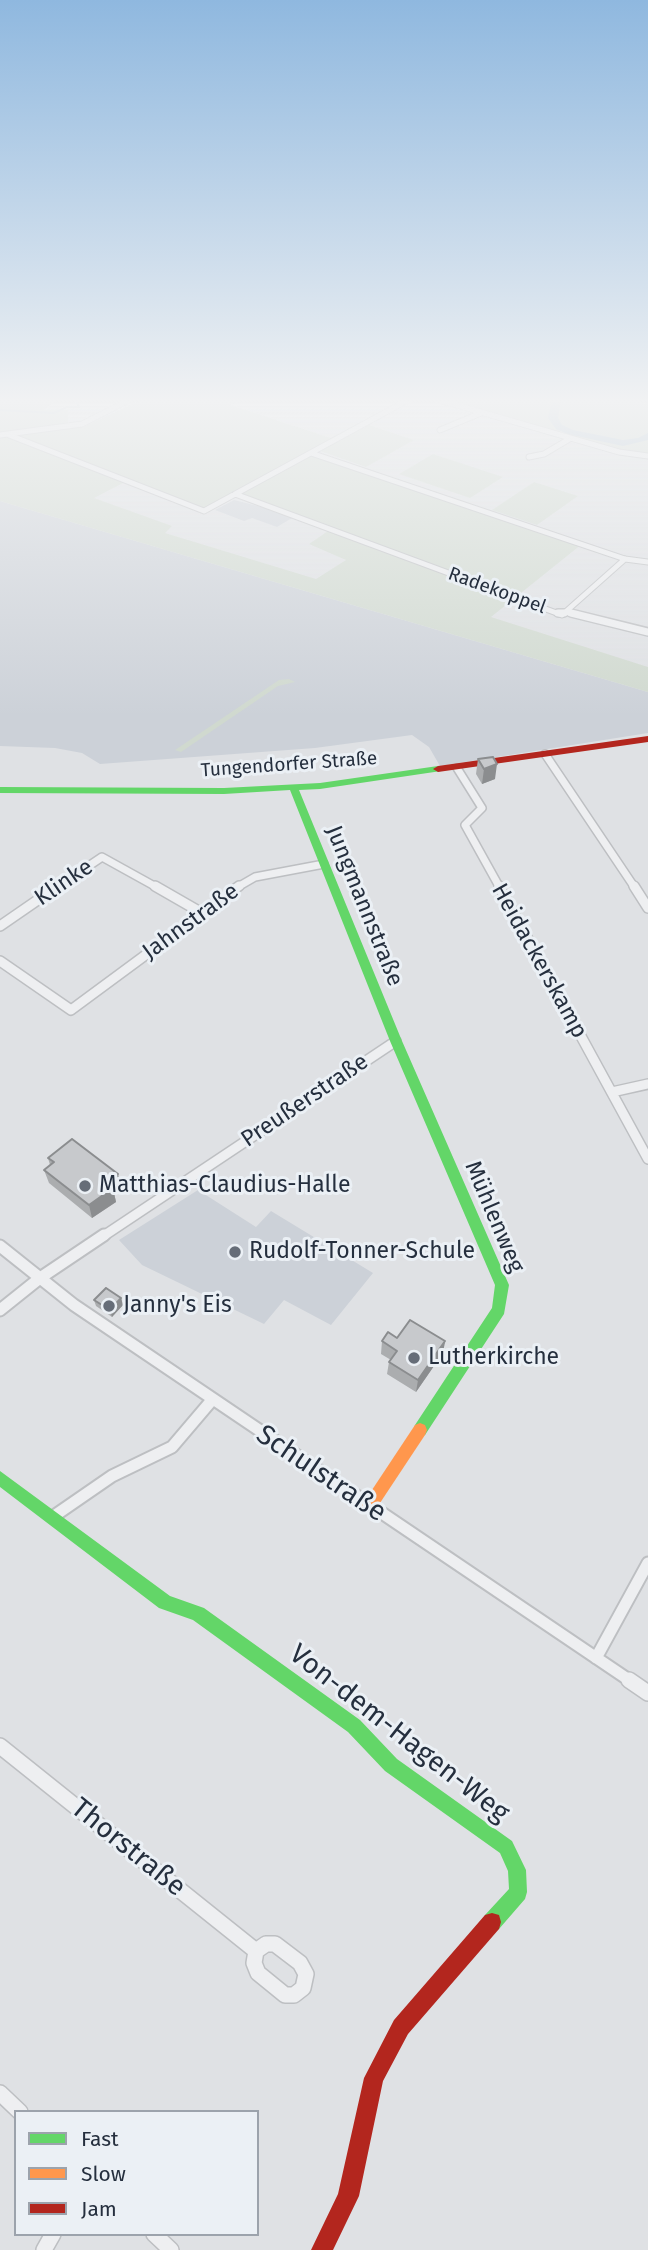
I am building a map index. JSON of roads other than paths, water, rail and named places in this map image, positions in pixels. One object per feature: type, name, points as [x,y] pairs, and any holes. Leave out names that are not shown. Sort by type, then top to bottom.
[{"type":"street","points":[[189,505],[204,511],[215,505]]},
{"type":"street","name":"Radekoppel","points":[[265,505],[563,613],[648,632]]},
{"type":"street","points":[[465,505],[625,559],[648,562]]},
{"type":"street","points":[[563,613],[625,559]]},
{"type":"street","name":"Tungendorfer Straße","points":[[0,790],[198,791],[293,787],[457,768],[648,739]]},
{"type":"street","points":[[545,754],[648,908]]},
{"type":"street","name":"Heidackerskamp","points":[[457,768],[482,808],[465,825],[648,1159]]},
{"type":"street","name":"Jungmannstraße","points":[[293,787],[396,1041]]},
{"type":"street","name":"Klinke","points":[[0,926],[102,857],[202,913]]},
{"type":"street","name":"Jahnstraße","points":[[0,961],[71,1010],[236,888],[255,877],[324,864]]},
{"type":"street","name":"Preußerstraße","points":[[0,1310],[40,1278],[396,1041]]},
{"type":"street","name":"Mühlenweg","points":[[369,1507],[499,1310],[502,1285],[396,1041]]},
{"type":"street","points":[[612,1092],[648,1084]]},
{"type":"street","name":"Schulstraße","points":[[0,1246],[74,1305],[369,1507],[648,1693]]},
{"type":"street","points":[[54,1516],[112,1476],[172,1447],[212,1400]]},
{"type":"street","name":"Von-dem-Hagen-Weg","points":[[0,1478],[165,1602],[198,1614],[354,1727],[391,1765],[506,1847],[517,1870],[518,1892],[401,2027],[374,2078],[348,2196],[322,2250]]},
{"type":"street","points":[[596,1658],[648,1563]]},
{"type":"street","name":"Thorstraße","points":[[0,1746],[257,1951]]},
{"type":"street","points":[[0,2093],[18,2110]]},
{"type":"street","points":[[156,2236],[171,2250]]},
{"type":"place","name":"Matthias-Claudius-Halle","points":[[85,1186]]},
{"type":"place","name":"Rudolf-Tonner-Schule","points":[[235,1252]]},
{"type":"place","name":"Janny's Eis","points":[[109,1306]]},
{"type":"place","name":"Lutherkirche","points":[[414,1358]]}]
